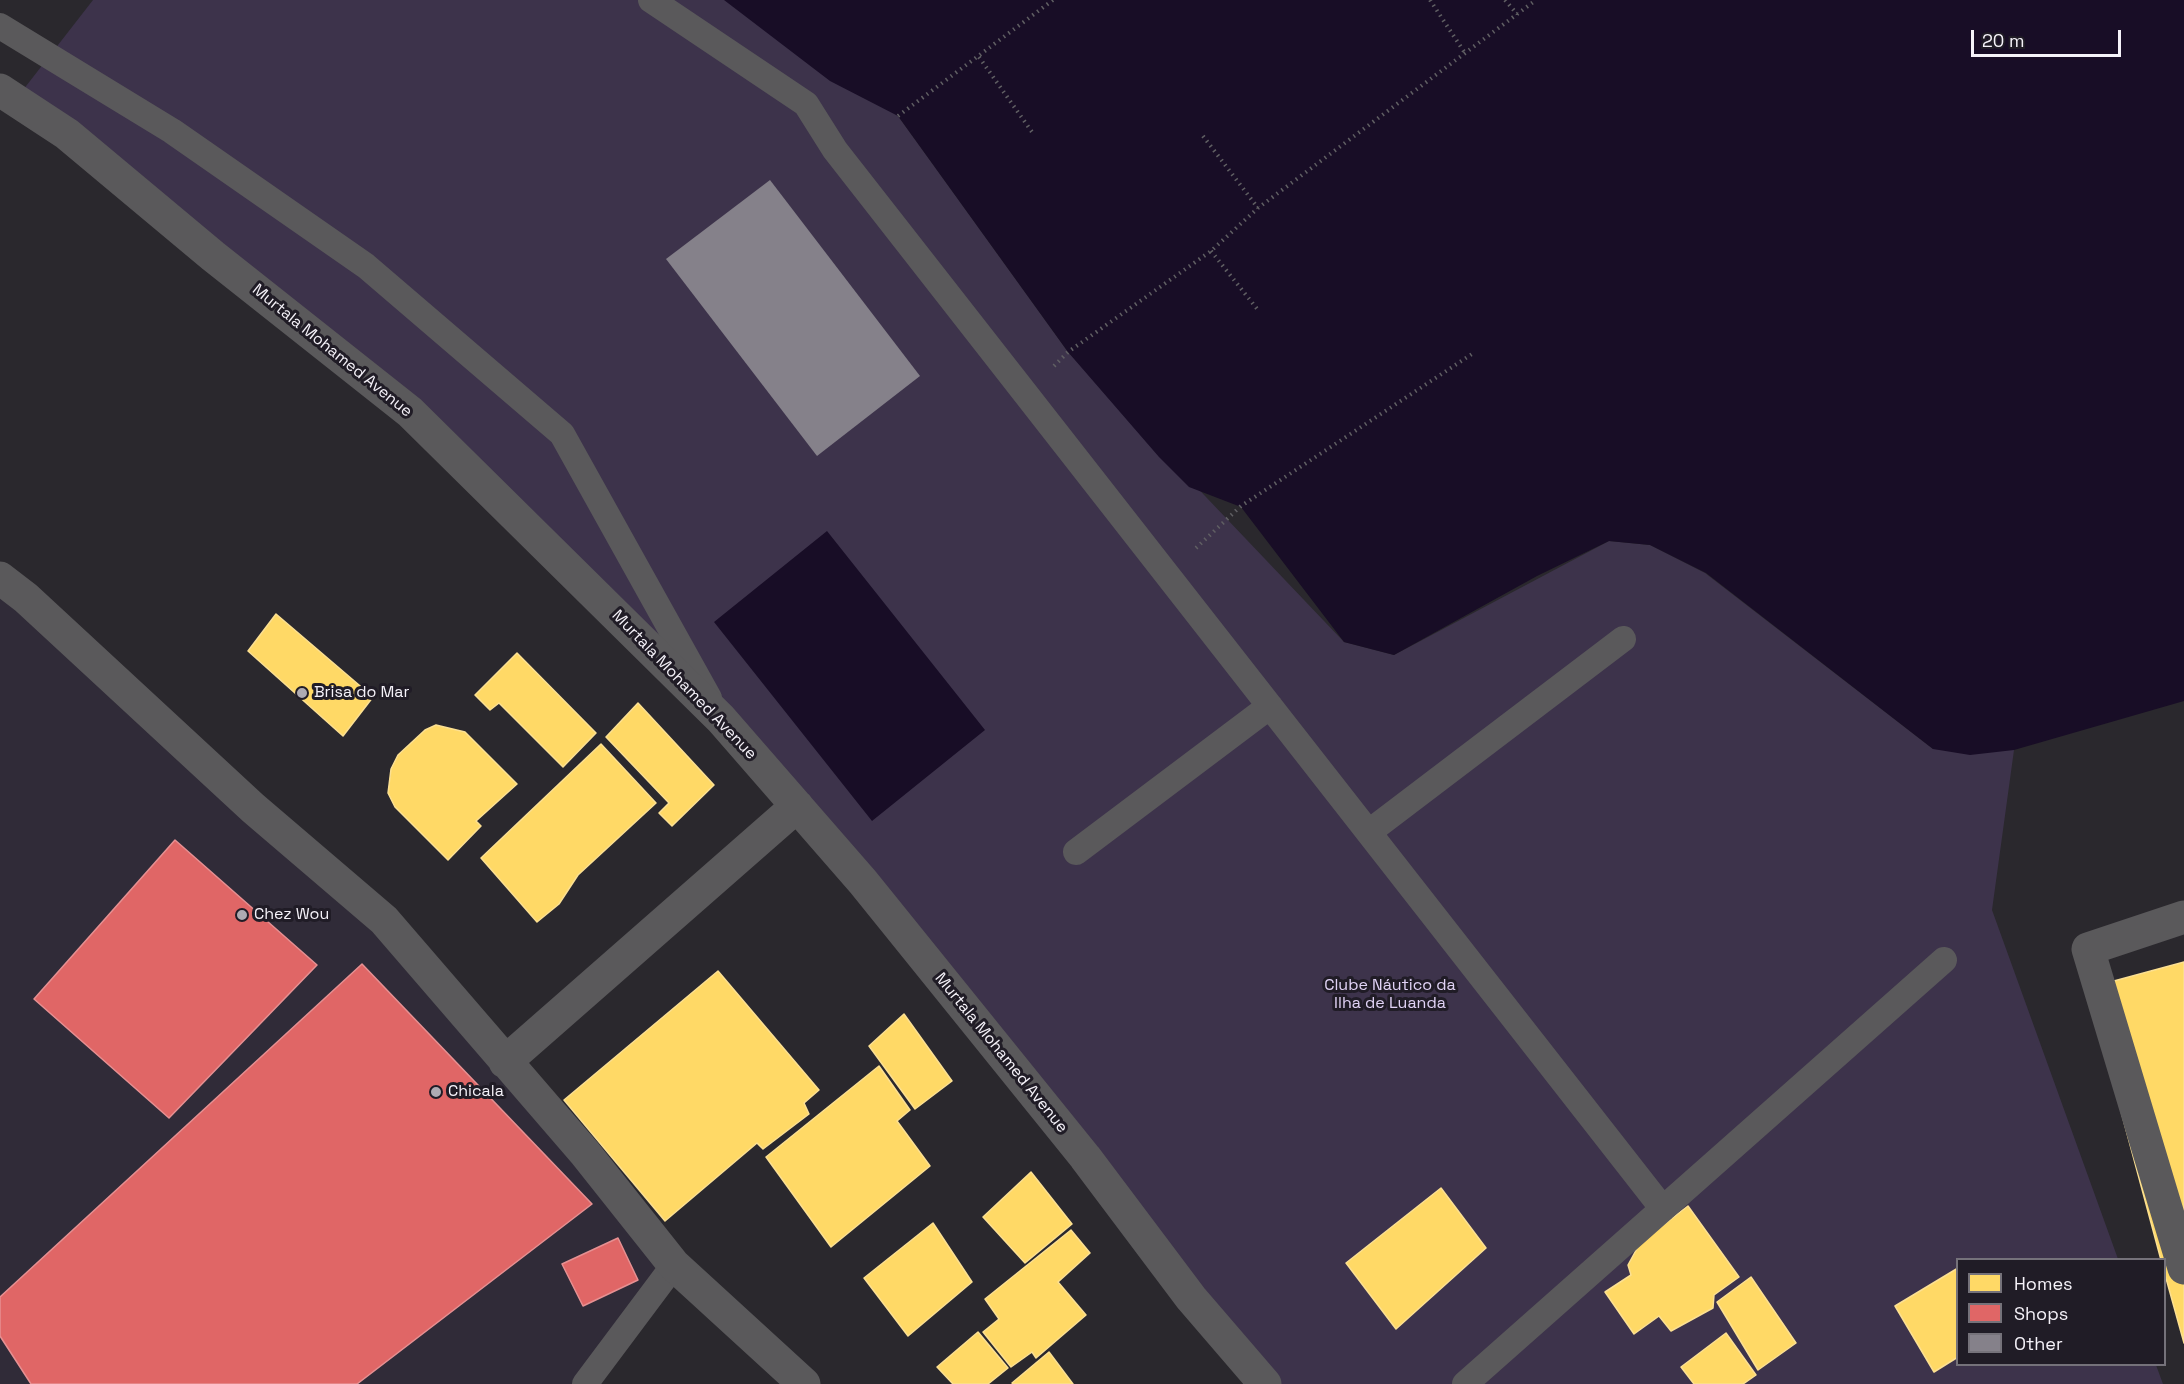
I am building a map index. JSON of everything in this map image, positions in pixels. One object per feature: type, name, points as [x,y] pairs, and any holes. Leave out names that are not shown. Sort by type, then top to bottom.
[{"type":"street","name":"Murtala Mohamed Avenue","points":[[0,90],[67,134],[213,256],[410,412],[721,719],[863,882],[1085,1157],[1191,1298],[1265,1384]]},
{"type":"street","points":[[0,578],[26,598],[253,808],[384,920],[585,1153],[674,1266],[804,1384]]},
{"type":"street","points":[[505,1062],[797,806]]},
{"type":"street","points":[[2184,917],[2088,949],[2184,1268]]},
{"type":"lane","points":[[651,0],[806,104],[836,150],[1663,1209]]},
{"type":"lane","points":[[0,26],[172,132],[366,266],[562,434],[721,719]]},
{"type":"lane","points":[[1369,832],[1623,639]]},
{"type":"lane","points":[[1076,852],[1270,706]]},
{"type":"lane","points":[[1465,1384],[1944,960]]},
{"type":"lane","points":[[585,1384],[674,1266]]},
{"type":"path","points":[[898,116],[1053,0]]},
{"type":"path","points":[[1430,0],[1465,54]]},
{"type":"path","points":[[1505,0],[1517,14]]},
{"type":"path","points":[[1025,393],[1068,352],[1211,251],[1258,208],[1536,0]]},
{"type":"path","points":[[979,57],[1032,132]]},
{"type":"path","points":[[1203,136],[1258,208]]},
{"type":"path","points":[[1211,251],[1258,310]]},
{"type":"path","points":[[1167,575],[1241,506],[1473,354]]},
{"type":"shaded area","points":[[724,0],[2184,0],[2184,701],[2014,750],[1970,755],[1933,749],[1706,573],[1650,545],[1609,541],[1537,576],[1394,655],[1344,642],[1241,507],[1189,487],[1159,457],[1068,352],[898,116],[830,81]]},
{"type":"shaded area","points":[[827,531],[985,730],[872,821],[714,622]]},
{"type":"shaded area","points":[[0,578],[384,920],[674,1265],[585,1384],[0,1384]]},
{"type":"green space","name":"Clube Náutico da Ilha de Luanda","points":[[93,0],[740,0],[898,116],[1068,352],[1344,642],[1394,655],[1609,541],[1650,545],[1705,573],[1933,749],[2014,750],[1992,910],[2118,1258],[1956,1258],[1956,1366],[2156,1366],[2163,1384],[1265,1384],[721,719],[410,412],[16,99]]},
{"type":"building: Homes","points":[[276,614],[373,697],[343,736],[248,651]]},
{"type":"building: Homes","points":[[517,653],[596,733],[563,767],[499,703],[490,710],[475,695]]},
{"type":"building: Homes","points":[[638,703],[714,785],[672,826],[659,813],[669,803],[606,737]]},
{"type":"building: Homes","points":[[436,725],[465,732],[517,784],[476,821],[481,826],[448,860],[395,807],[388,793],[391,769],[398,755],[425,730]]},
{"type":"building: Homes","points":[[601,744],[656,803],[578,875],[559,904],[537,922],[481,858]]},
{"type":"building: Homes","points":[[2184,962],[2184,1343],[2166,1278],[2166,1258],[2160,1258],[2088,988]]},
{"type":"building: Homes","points":[[718,971],[819,1090],[804,1103],[809,1114],[763,1149],[757,1143],[665,1221],[564,1100]]},
{"type":"building: Homes","points":[[904,1014],[952,1081],[915,1109],[869,1046]]},
{"type":"building: Homes","points":[[293,1048],[472,1253],[338,1379],[299,1335],[322,1313],[248,1236],[235,1247],[168,1169]]},
{"type":"building: Homes","points":[[879,1066],[910,1110],[897,1121],[930,1166],[831,1247],[766,1157]]},
{"type":"building: Homes","points":[[1031,1172],[1072,1224],[1025,1263],[983,1217]]},
{"type":"building: Homes","points":[[1441,1188],[1486,1248],[1396,1329],[1346,1263]]},
{"type":"building: Homes","points":[[1688,1206],[1739,1277],[1714,1295],[1713,1308],[1671,1331],[1659,1316],[1634,1334],[1605,1292],[1631,1275],[1628,1265],[1640,1243]]},
{"type":"building: Homes","points":[[933,1223],[972,1282],[908,1336],[864,1278]]},
{"type":"building: Homes","points":[[1071,1230],[1090,1253],[1058,1282],[1086,1315],[1036,1358],[1032,1352],[1011,1367],[983,1332],[999,1319],[985,1299]]},
{"type":"building: Homes","points":[[1956,1269],[1956,1358],[1934,1372],[1895,1306]]},
{"type":"building: Homes","points":[[1751,1277],[1796,1343],[1758,1370],[1717,1302]]},
{"type":"building: Homes","points":[[978,1332],[1008,1368],[988,1384],[953,1384],[937,1367]]},
{"type":"building: Homes","points":[[1726,1333],[1756,1375],[1743,1384],[1694,1384],[1681,1367]]},
{"type":"building: Homes","points":[[1049,1352],[1073,1384],[1012,1383]]},
{"type":"building: Shops","points":[[175,840],[317,965],[169,1118],[34,999]]},
{"type":"building: Shops","points":[[362,964],[592,1204],[357,1384],[31,1384],[0,1336],[0,1297]]},
{"type":"building: Shops","points":[[618,1238],[638,1280],[583,1306],[562,1264]]},
{"type":"building: Other","points":[[770,180],[920,376],[817,456],[666,259]]},
{"type":"place","name":"Brisa do Mar","points":[[302,693]]},
{"type":"place","name":"Chez Wou","points":[[242,915]]},
{"type":"place","name":"Chicala","points":[[436,1092]]}]
